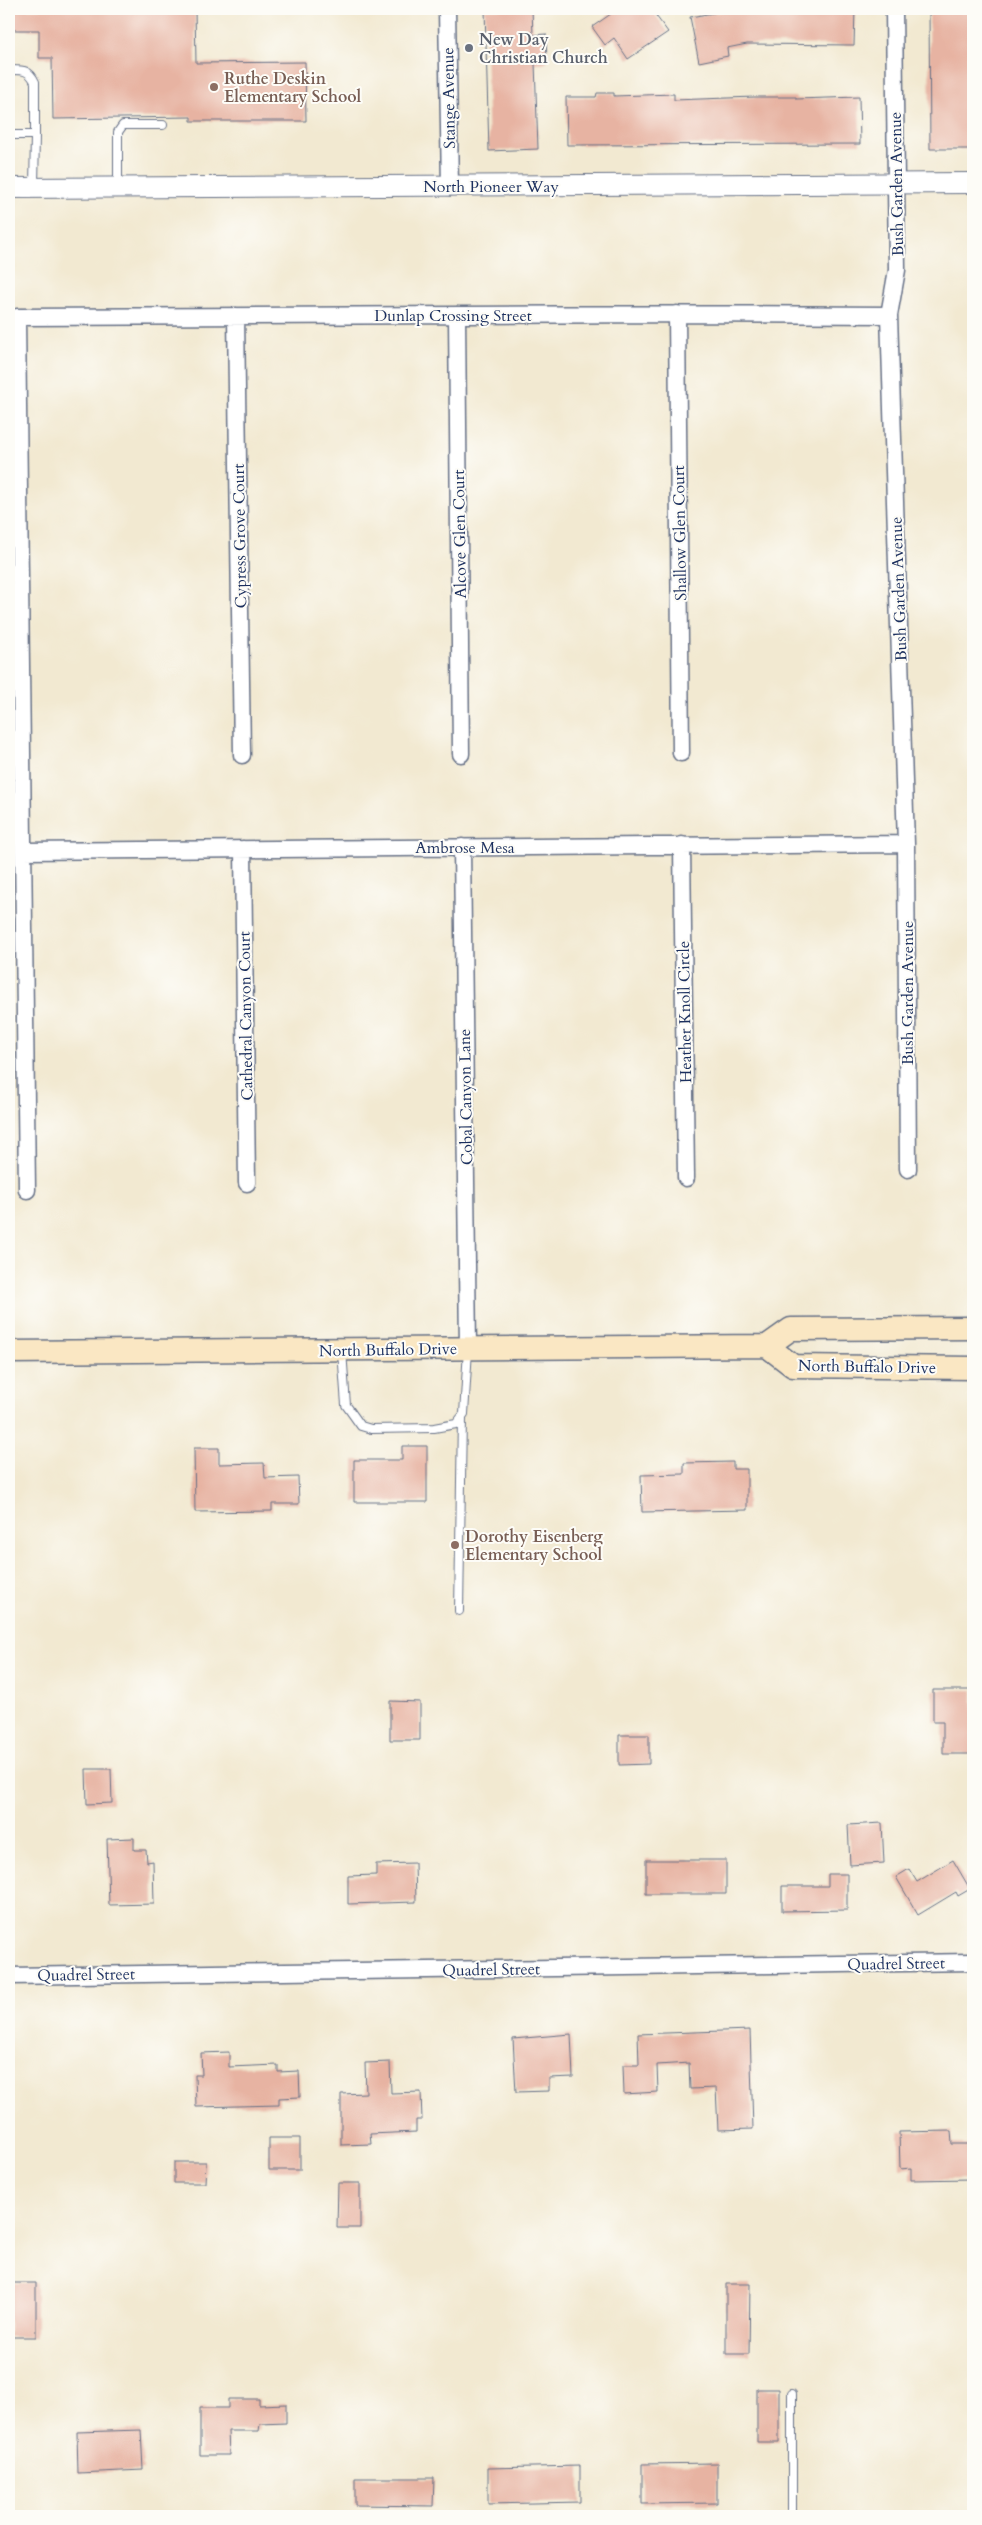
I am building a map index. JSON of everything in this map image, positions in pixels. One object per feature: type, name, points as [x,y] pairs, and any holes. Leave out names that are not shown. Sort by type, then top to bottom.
[{"type":"main road","points":[[767,1346],[791,1329],[973,1328]]},
{"type":"main road","name":"North Buffalo Drive","points":[[9,1352],[767,1346],[793,1366],[973,1368]]},
{"type":"street","name":"Stange Avenue","points":[[447,9],[450,187]]},
{"type":"street","name":"Bush Garden Avenue","points":[[894,9],[897,270],[889,315],[906,844],[908,1169]]},
{"type":"street","name":"North Pioneer Way","points":[[9,188],[973,183]]},
{"type":"street","name":"Shallow Glen Court","points":[[677,314],[681,753]]},
{"type":"street","name":"Alcove Glen Court","points":[[457,315],[462,754]]},
{"type":"street","name":"Dunlap Crossing Street","points":[[23,851],[17,317],[889,315]]},
{"type":"street","name":"Cypress Grove Court","points":[[236,316],[242,755]]},
{"type":"street","name":"Ambrose Mesa","points":[[23,851],[906,844]]},
{"type":"street","name":"Heather Knoll Circle","points":[[682,845],[686,1178]]},
{"type":"street","name":"Cobal Canyon Lane","points":[[462,847],[468,1348]]},
{"type":"street","name":"Cathedral Canyon Court","points":[[243,849],[247,1183]]},
{"type":"street","points":[[23,851],[27,1190]]},
{"type":"street","name":"Quadrel Street","points":[[9,1976],[973,1962]]},
{"type":"lane","points":[[9,70],[25,70],[32,75],[35,82],[34,188]]},
{"type":"lane","points":[[118,188],[118,132],[123,126],[163,124]]},
{"type":"lane","points":[[9,135],[35,134]]},
{"type":"lane","points":[[342,1349],[346,1405],[361,1426],[370,1429],[434,1428],[456,1424],[464,1414],[468,1348]]},
{"type":"lane","points":[[460,1611],[462,1417]]},
{"type":"lane","points":[[792,2394],[792,2516]]},
{"type":"building","points":[[9,9],[195,9],[196,63],[305,62],[306,121],[191,121],[191,117],[53,119],[52,58],[39,58],[39,30],[9,30]]},
{"type":"building","points":[[485,9],[532,9],[533,35],[546,34],[547,63],[535,63],[538,149],[489,151]]},
{"type":"building","points":[[618,9],[651,9],[668,32],[628,59],[614,38],[605,45],[592,27]]},
{"type":"building","points":[[736,9],[855,9],[854,45],[747,44],[727,48],[728,56],[699,62],[690,17]]},
{"type":"building","points":[[929,9],[973,9],[973,149],[930,149]]},
{"type":"building","points":[[597,93],[614,93],[614,96],[674,94],[674,100],[754,97],[796,97],[796,99],[859,97],[860,144],[567,145],[566,97],[596,97]]},
{"type":"building","points":[[402,1446],[427,1446],[427,1502],[354,1502],[354,1460],[402,1460]]},
{"type":"building","points":[[194,1448],[219,1448],[219,1464],[264,1463],[265,1478],[298,1477],[299,1504],[272,1504],[272,1511],[195,1512]]},
{"type":"building","points":[[733,1462],[733,1469],[747,1469],[747,1510],[642,1512],[641,1475],[684,1474],[684,1463]]},
{"type":"building","points":[[933,1690],[973,1690],[973,1754],[943,1754],[943,1722],[933,1722]]},
{"type":"building","points":[[390,1701],[420,1702],[420,1740],[390,1740]]},
{"type":"building","points":[[619,1735],[649,1735],[649,1764],[619,1765]]},
{"type":"building","points":[[86,1769],[111,1769],[112,1803],[87,1804]]},
{"type":"building","points":[[882,1823],[884,1863],[850,1865],[848,1825]]},
{"type":"building","points":[[134,1838],[134,1850],[146,1850],[147,1862],[153,1861],[154,1904],[109,1905],[107,1839]]},
{"type":"building","points":[[646,1860],[726,1860],[726,1894],[646,1894]]},
{"type":"building","points":[[953,1860],[970,1889],[958,1896],[956,1892],[918,1915],[896,1877],[909,1869],[917,1882]]},
{"type":"building","points":[[415,1863],[416,1902],[348,1904],[348,1876],[376,1875],[376,1864]]},
{"type":"building","points":[[828,1874],[847,1874],[847,1910],[782,1911],[782,1886],[828,1886]]},
{"type":"building","points":[[750,2030],[753,2129],[718,2130],[716,2088],[690,2089],[689,2063],[657,2065],[658,2092],[624,2094],[623,2065],[639,2065],[638,2034]]},
{"type":"building","points":[[571,2034],[573,2077],[549,2078],[549,2091],[516,2092],[513,2039]]},
{"type":"building","points":[[229,2052],[229,2067],[278,2065],[278,2072],[299,2071],[300,2097],[279,2098],[279,2105],[196,2107],[195,2075],[202,2075],[201,2053]]},
{"type":"building","points":[[390,2062],[391,2093],[421,2092],[422,2120],[416,2120],[416,2132],[370,2134],[371,2144],[341,2145],[341,2094],[366,2093],[365,2063]]},
{"type":"building","points":[[951,2131],[952,2144],[971,2144],[971,2179],[911,2180],[911,2168],[900,2169],[899,2132]]},
{"type":"building","points":[[269,2138],[300,2138],[300,2170],[269,2170]]},
{"type":"building","points":[[174,2162],[206,2162],[205,2183],[174,2183]]},
{"type":"building","points":[[338,2183],[360,2183],[360,2228],[337,2228]]},
{"type":"building","points":[[9,2283],[36,2283],[36,2337],[9,2337]]},
{"type":"building","points":[[726,2284],[750,2284],[749,2354],[726,2354]]},
{"type":"building","points":[[757,2389],[779,2389],[779,2442],[757,2442]]},
{"type":"building","points":[[228,2399],[259,2399],[259,2405],[286,2404],[286,2423],[260,2424],[259,2431],[228,2431],[229,2455],[200,2455],[200,2408],[228,2408]]},
{"type":"building","points":[[141,2430],[143,2470],[78,2473],[77,2432]]},
{"type":"building","points":[[717,2463],[717,2503],[642,2504],[642,2464]]},
{"type":"building","points":[[580,2466],[580,2502],[488,2504],[488,2468]]},
{"type":"building","points":[[355,2478],[434,2478],[433,2506],[355,2505]]},
{"type":"place","name":"New Day Christian Church","points":[[469,48]]},
{"type":"place","name":"Ruthe Deskin Elementary School","points":[[214,87]]},
{"type":"place","name":"Dorothy Eisenberg Elementary School","points":[[455,1545]]}]
